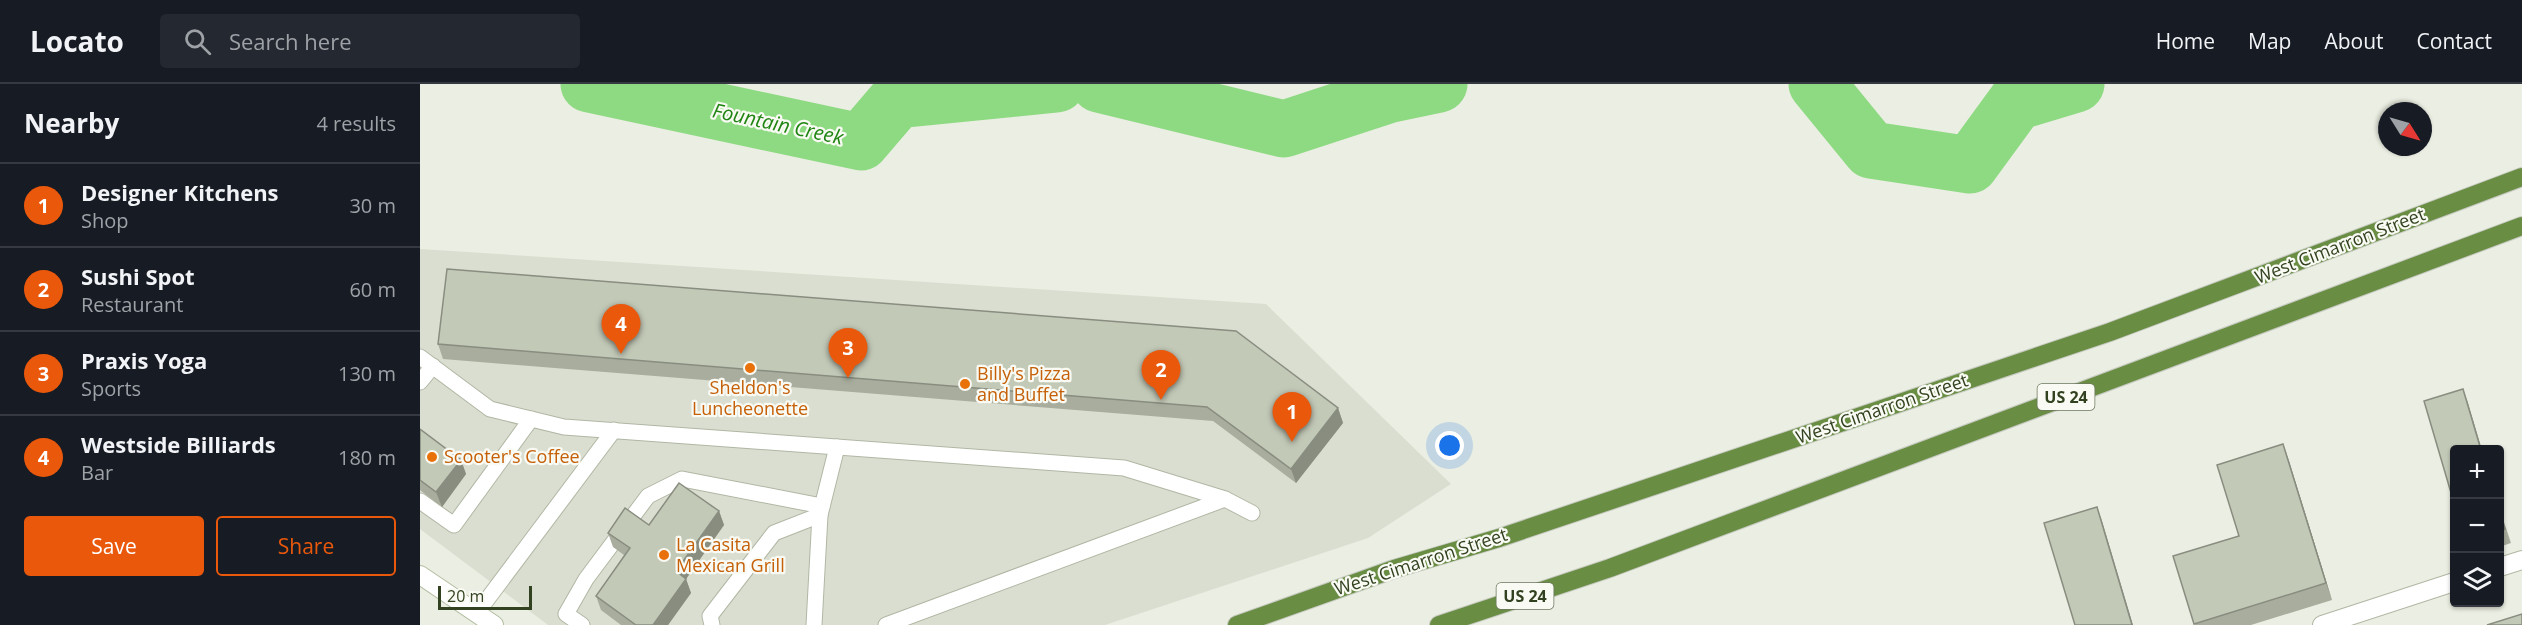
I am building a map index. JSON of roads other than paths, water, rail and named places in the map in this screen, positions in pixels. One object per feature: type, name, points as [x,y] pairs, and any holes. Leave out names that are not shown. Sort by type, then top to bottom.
[{"type":"highway","name":"West Cimarron Street","points":[[1237,625],[1374,576],[1499,538],[2110,332],[2522,177]]},
{"type":"highway","name":"US 24","points":[[1439,625],[1610,568],[2522,226]]},
{"type":"street","points":[[2504,565],[2522,560]]},
{"type":"street","points":[[420,575],[494,625]]},
{"type":"street","points":[[2322,625],[2450,583]]},
{"type":"lane","points":[[420,382],[426,362],[490,409],[564,427],[1124,468],[1225,499],[1252,513]]},
{"type":"lane","points":[[420,501],[454,525],[531,419]]},
{"type":"lane","points":[[477,613],[614,430]]},
{"type":"lane","points":[[814,625],[821,510],[837,447]]},
{"type":"lane","points":[[582,625],[566,614],[586,579],[648,495],[682,479],[821,510]]},
{"type":"lane","points":[[886,625],[1225,499]]},
{"type":"lane","points":[[695,625],[711,621],[774,533],[821,510]]},
{"type":"waterway","name":"Fountain Creek","points":[[589,84],[861,142],[897,100],[1057,84]]},
{"type":"waterway","name":"Fountain Creek","points":[[1099,84],[1284,129],[1391,94],[1439,84]]},
{"type":"waterway","name":"Fountain Creek","points":[[1817,84],[1871,150],[1970,165],[2016,102],[2076,84]]},
{"type":"place","name":"Westside Billiards","points":[[621,354]]},
{"type":"place","name":"Sheldon's Luncheonette","points":[[750,368]]},
{"type":"place","name":"Praxis Yoga","points":[[848,378]]},
{"type":"place","name":"Billy's Pizza and Buffet","points":[[965,384]]},
{"type":"place","name":"Sushi Spot","points":[[1161,400]]},
{"type":"place","name":"Designer Kitchens","points":[[1292,442]]},
{"type":"place","name":"Scooter's Coffee","points":[[432,457]]},
{"type":"place","name":"La Casita Mexican Grill","points":[[664,555]]}]
